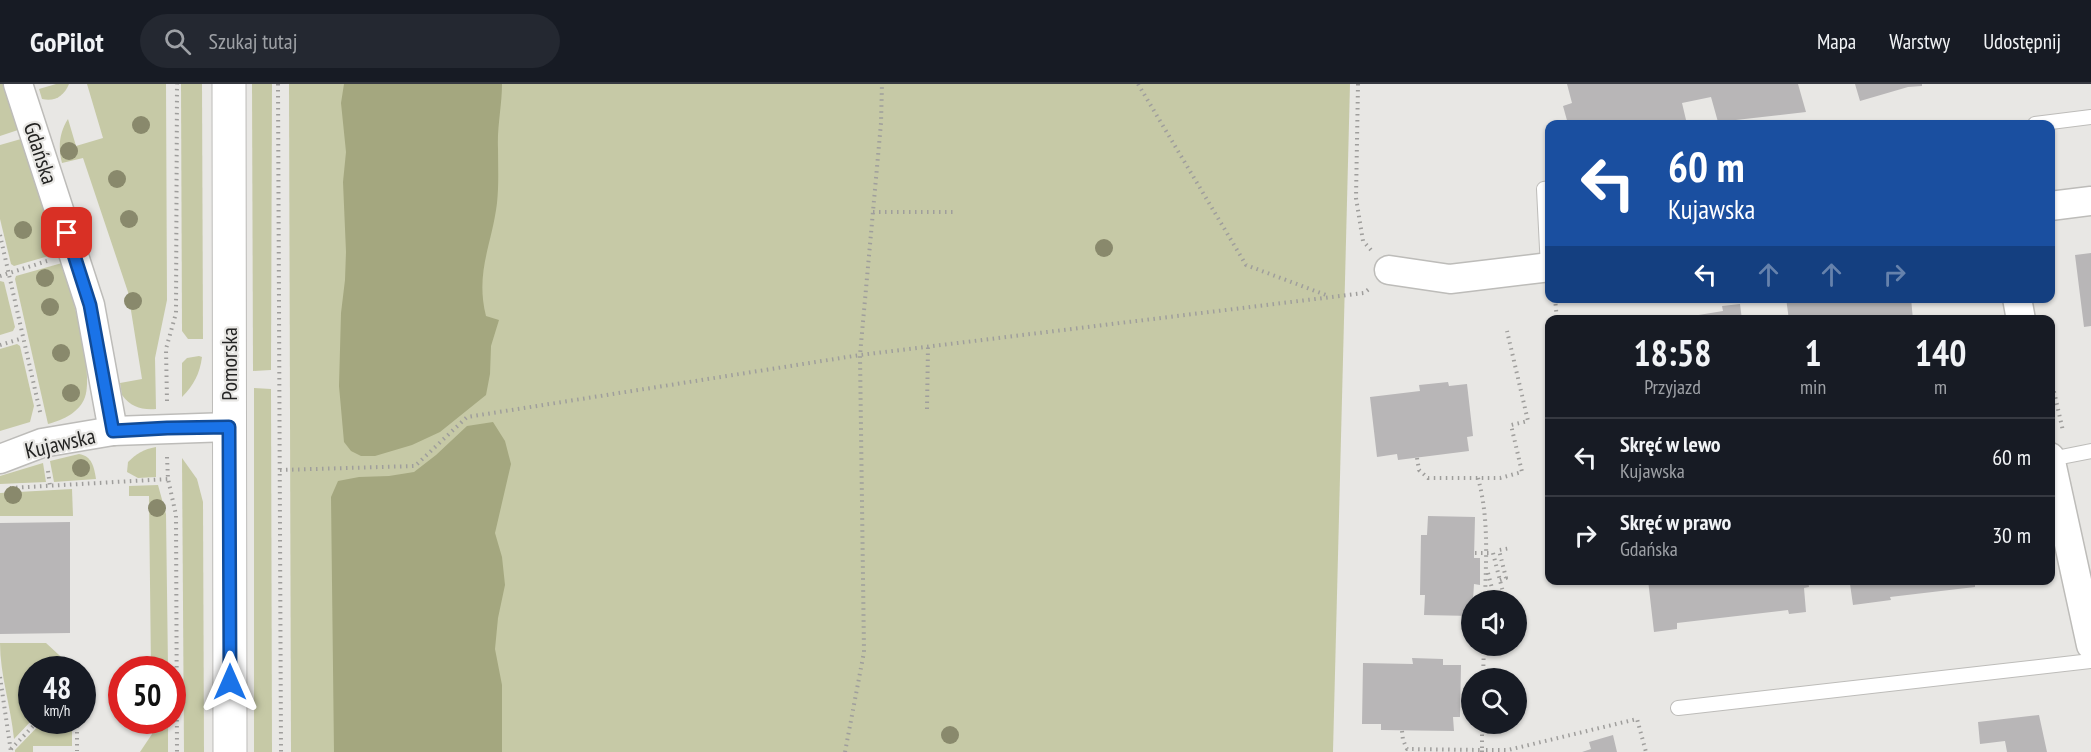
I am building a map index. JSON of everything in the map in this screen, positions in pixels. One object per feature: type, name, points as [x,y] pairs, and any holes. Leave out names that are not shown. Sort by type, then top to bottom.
[{"type":"main road","name":"Pomorska","points":[[229,84],[230,752]]},
{"type":"street","name":"Gdańska","points":[[18,84],[90,305],[113,431]]},
{"type":"street","points":[[2055,205],[2091,201]]},
{"type":"street","points":[[1389,270],[1450,279],[1545,268]]},
{"type":"street","name":"Kujawska","points":[[0,459],[42,443],[113,431],[229,427]]},
{"type":"street","points":[[2055,477],[2091,645]]},
{"type":"lane","points":[[2055,122],[2091,117]]},
{"type":"lane","points":[[1545,189],[1545,205]]},
{"type":"lane","points":[[2055,457],[2091,451]]},
{"type":"lane","points":[[1678,708],[2091,661]]},
{"type":"path","points":[[167,406],[166,349],[176,313],[177,84]]},
{"type":"path","points":[[278,84],[281,752]]},
{"type":"path","points":[[845,752],[864,652],[860,355],[881,123],[882,84]]},
{"type":"path","points":[[1138,84],[1246,265],[1329,296]]},
{"type":"path","points":[[280,470],[415,466],[467,417],[860,355],[1364,293],[1389,270],[1362,241],[1356,198],[1358,84]]},
{"type":"path","points":[[873,212],[956,212]]},
{"type":"path","points":[[0,235],[43,424]]},
{"type":"path","points":[[0,276],[74,253]]},
{"type":"path","points":[[1417,458],[1419,470],[1428,478],[1500,478],[1522,472],[1511,425],[1528,421],[1507,331]]},
{"type":"path","points":[[0,345],[23,338]]},
{"type":"path","points":[[927,409],[928,346]]},
{"type":"path","points":[[167,449],[168,479],[176,515],[177,752]]},
{"type":"path","points":[[1478,478],[1484,498],[1487,526],[1485,590]]},
{"type":"path","points":[[0,489],[168,479]]},
{"type":"path","points":[[1500,580],[1506,578],[1499,550],[1511,548]]},
{"type":"path","points":[[1475,553],[1493,553],[1502,590]]},
{"type":"path","points":[[1486,566],[1492,590]]},
{"type":"path","points":[[0,677],[11,751]]},
{"type":"path","points":[[1402,731],[1402,740],[1407,749],[1508,750],[1636,719],[1646,752]]},
{"type":"path","points":[[11,751],[26,734]]},
{"type":"path","points":[[77,734],[77,751]]},
{"type":"path","points":[[1482,734],[1482,751]]},
{"type":"green space","points":[[0,84],[3,84],[18,130],[0,136]]},
{"type":"green space","points":[[56,84],[69,84],[58,97],[51,100],[42,99],[39,89]]},
{"type":"green space","points":[[87,84],[166,84],[167,300],[155,358],[156,409],[137,407],[122,395],[120,383],[142,379],[128,292],[83,158],[62,163],[61,135],[68,119],[76,146],[103,138]]},
{"type":"green space","points":[[181,84],[202,84],[203,339],[188,339],[182,331]]},
{"type":"green space","points":[[252,84],[272,84],[271,370],[253,371]]},
{"type":"green space","points":[[289,84],[1350,84],[1333,752],[291,752]]},
{"type":"green space","points":[[344,84],[502,84],[498,132],[497,203],[485,259],[482,286],[486,316],[499,320],[491,346],[490,374],[486,395],[440,432],[412,445],[375,456],[361,456],[351,451],[344,442],[339,386],[341,313],[346,252],[343,182],[346,152],[341,103]]},
{"type":"green space","points":[[21,139],[59,253],[14,266],[11,264],[0,219],[0,145]]},
{"type":"green space","points":[[62,263],[80,330],[87,385],[83,402],[75,411],[65,418],[48,424],[15,279],[16,276]]},
{"type":"green space","points":[[0,281],[4,282],[15,327],[13,331],[0,335]]},
{"type":"green space","points":[[17,344],[20,346],[34,406],[30,422],[0,431],[0,349]]},
{"type":"green space","points":[[202,357],[198,374],[182,397],[182,363],[187,358]]},
{"type":"green space","points":[[254,388],[271,389],[272,752],[254,752]]},
{"type":"green space","points":[[493,422],[505,441],[511,464],[495,533],[502,557],[505,585],[498,618],[495,649],[502,685],[502,752],[334,752],[331,497],[338,481],[414,472],[467,426]]},
{"type":"green space","points":[[156,447],[156,477],[138,478],[127,472],[128,462],[131,459],[137,454]]},
{"type":"green space","points":[[79,454],[90,460],[96,479],[54,482],[50,461]]},
{"type":"green space","points":[[182,458],[197,479],[203,502],[204,752],[184,752],[186,656],[183,656]]},
{"type":"green space","points":[[43,463],[46,482],[0,484],[0,476]]},
{"type":"green space","points":[[158,485],[166,514],[168,656],[151,656],[149,496],[129,496],[129,486]]},
{"type":"green space","points":[[72,489],[73,516],[0,516],[0,493]]},
{"type":"green space","points":[[0,643],[46,643],[60,656],[18,656],[19,734],[14,739],[11,715]]},
{"type":"green space","points":[[30,734],[72,734],[72,746],[33,746],[33,752],[15,752]]},
{"type":"green space","points":[[152,734],[168,734],[168,752],[140,752]]},
{"type":"building","points":[[1567,84],[1798,84],[1806,112],[1717,120],[1711,97],[1682,103],[1686,120],[1567,120],[1563,106],[1572,103]]},
{"type":"building","points":[[1855,84],[1922,84],[1922,86],[1908,87],[1860,101]]},
{"type":"building","points":[[2091,253],[2091,326],[2084,327],[2075,255]]},
{"type":"building","points":[[1787,303],[1911,303],[1913,315],[1788,315]]},
{"type":"building","points":[[1740,304],[1741,315],[1699,315],[1723,311],[1722,306]]},
{"type":"building","points":[[1448,382],[1449,386],[1467,384],[1473,436],[1467,437],[1469,451],[1398,460],[1397,454],[1377,457],[1370,397],[1420,391],[1419,385]]},
{"type":"building","points":[[1428,516],[1475,517],[1474,558],[1480,558],[1480,585],[1474,584],[1474,590],[1461,590],[1461,616],[1424,615],[1425,595],[1420,595],[1421,535],[1427,535]]},
{"type":"building","points":[[70,522],[70,633],[0,634],[0,523]]},
{"type":"building","points":[[1649,585],[1809,585],[1809,587],[1804,588],[1806,612],[1789,614],[1788,610],[1677,623],[1677,629],[1654,632]]},
{"type":"building","points":[[1850,585],[1975,585],[1975,587],[1890,597],[1891,600],[1853,605]]},
{"type":"building","points":[[1412,658],[1443,659],[1443,665],[1461,665],[1460,717],[1453,717],[1454,731],[1381,730],[1381,724],[1362,724],[1363,663],[1413,664]]},
{"type":"building","points":[[2039,715],[2047,752],[2007,752],[2005,741],[1980,744],[1978,722]]},
{"type":"building","points":[[1613,735],[1617,752],[1582,752],[1591,749],[1589,742]]},
{"type":"route","points":[[67,233],[90,305],[113,431],[229,427],[230,682]]}]
